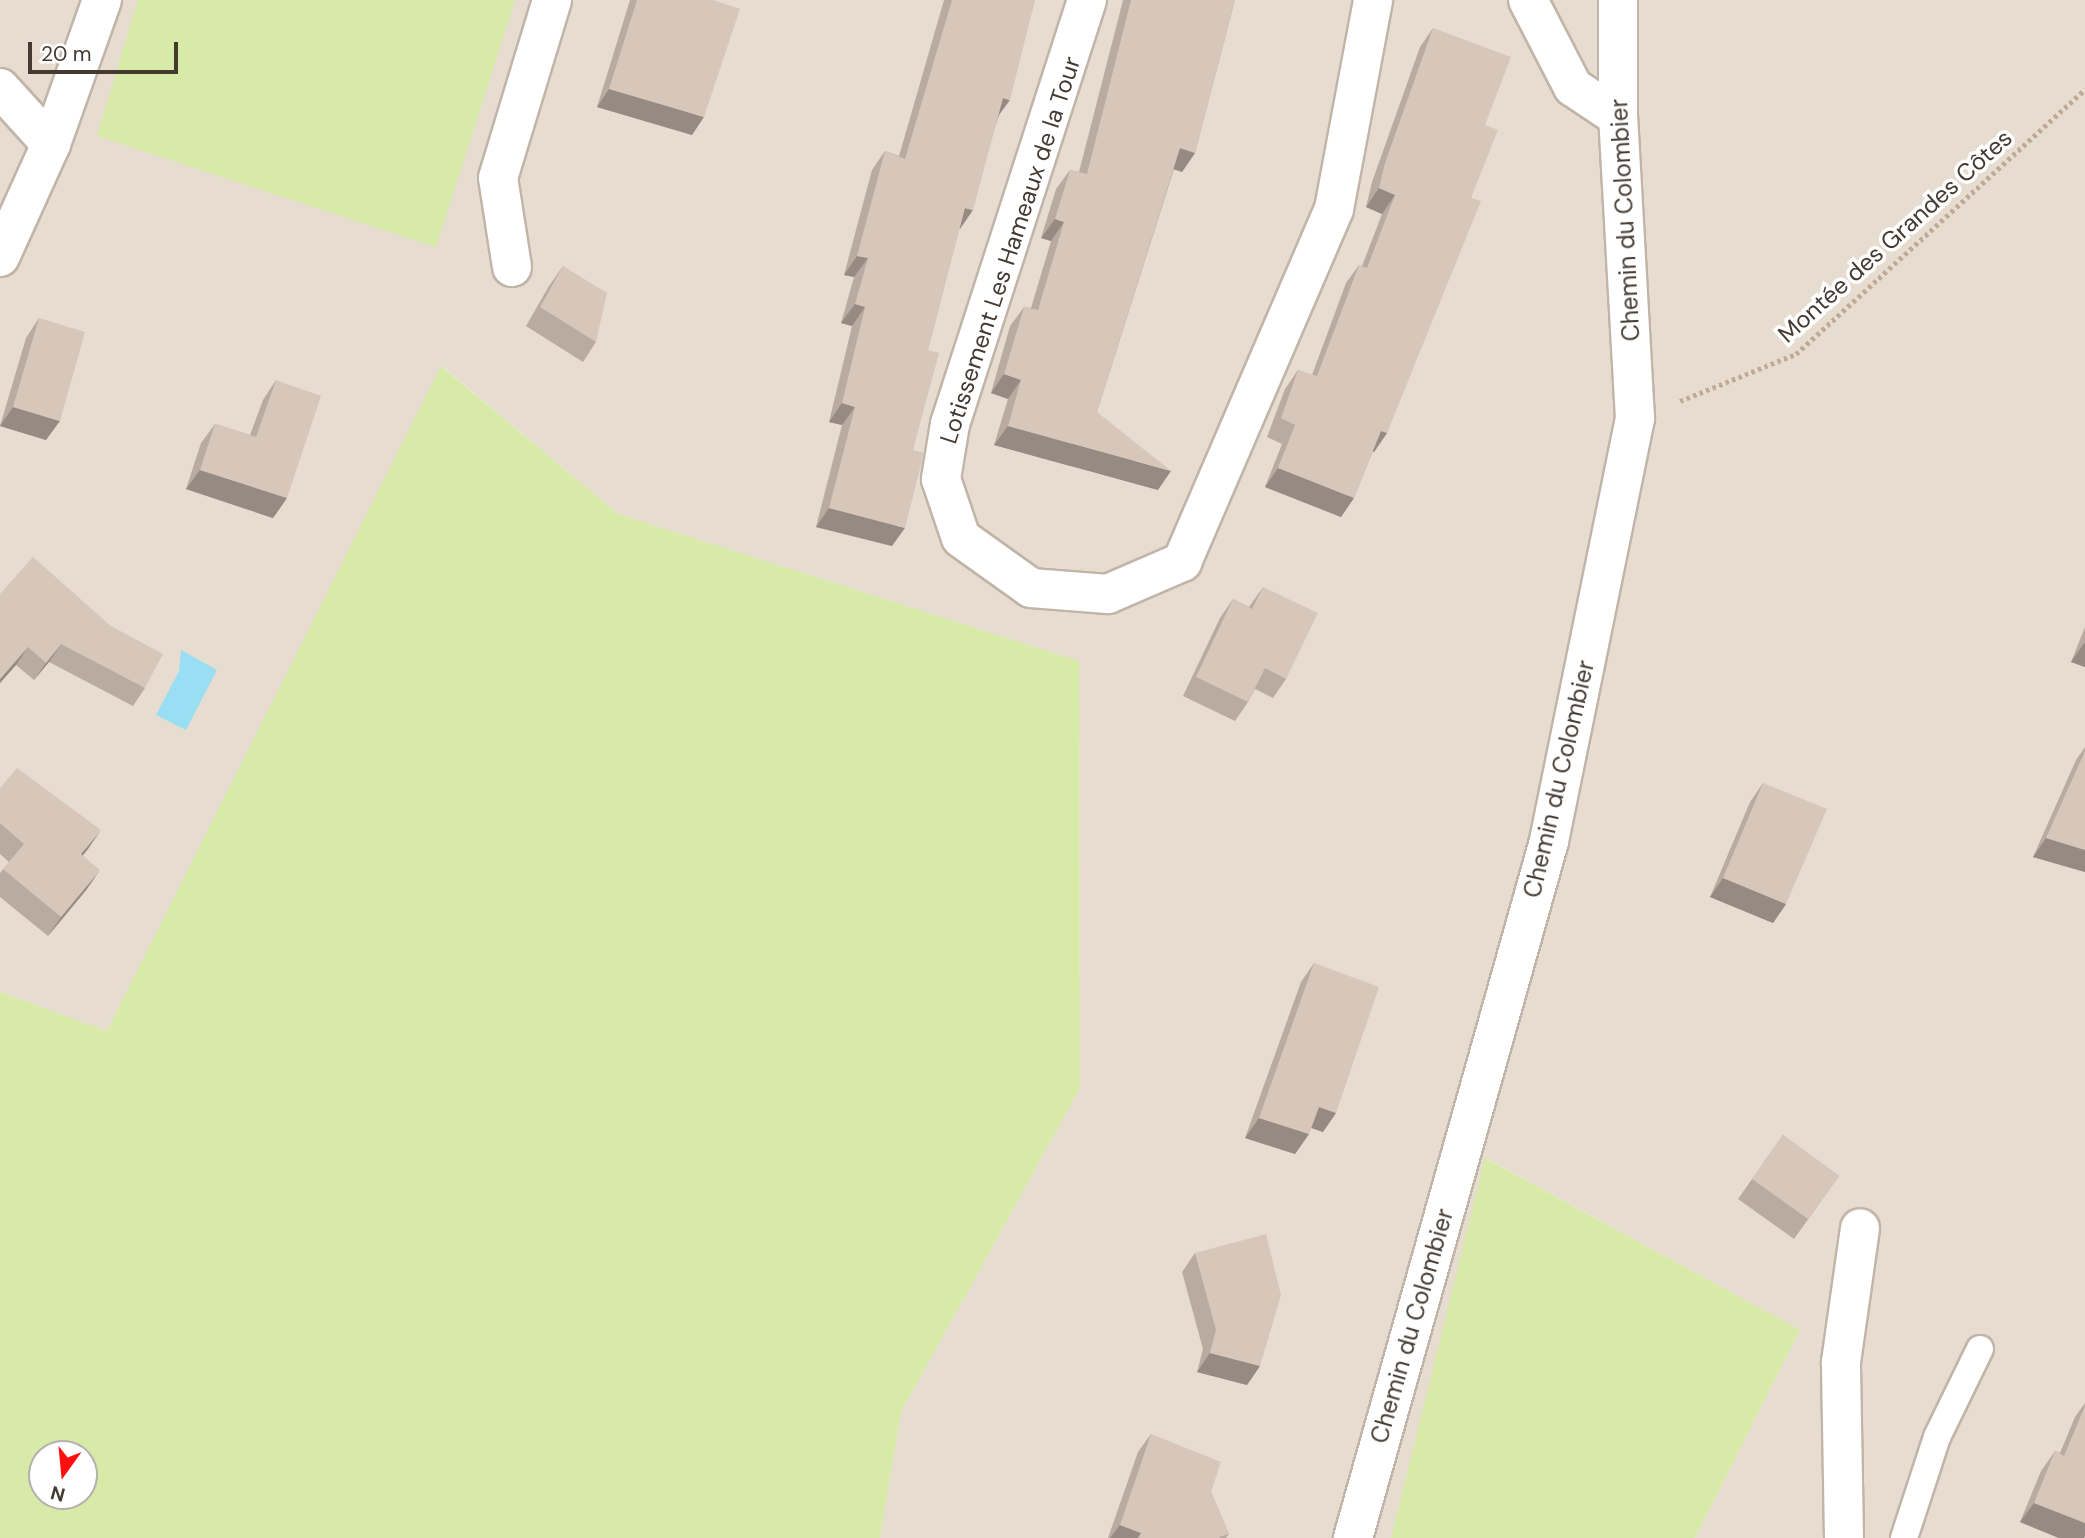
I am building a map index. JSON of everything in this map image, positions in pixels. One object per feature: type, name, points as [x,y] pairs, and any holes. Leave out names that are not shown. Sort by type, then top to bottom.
[{"type":"street","points":[[0,257],[51,144],[102,0]]},
{"type":"street","points":[[512,267],[498,178],[552,0]]},
{"type":"street","name":"Lotissement Les Hameaux de la Tour","points":[[1087,0],[950,424],[941,479],[961,538],[1031,588],[1108,594],[1182,562],[1334,209],[1373,0]]},
{"type":"street","points":[[1528,0],[1573,87],[1618,117]]},
{"type":"street","name":"Chemin du Colombier","points":[[1353,1538],[1549,841],[1635,419],[1618,117],[1618,0]]},
{"type":"street","points":[[0,88],[51,144]]},
{"type":"street","points":[[1844,1538],[1841,1362],[1860,1228]]},
{"type":"lane","points":[[1903,1538],[1937,1437],[1980,1349]]},
{"type":"path","name":"Montée des Grandes Côtes","points":[[1635,419],[1796,354],[2085,89]]},
{"type":"shaded area","points":[[0,0],[2085,0],[2085,1538],[1695,1538],[1800,1330],[1486,1158],[1391,1538],[880,1538],[901,1412],[1080,1088],[1079,661],[618,514],[442,366],[107,1031],[0,992]]},
{"type":"green space","points":[[138,0],[515,0],[436,247],[97,136]]},
{"type":"green space","points":[[441,366],[618,514],[1079,661],[1080,1088],[901,1412],[880,1538],[0,1538],[0,992],[107,1031]]},
{"type":"green space","points":[[1485,1158],[1800,1330],[1695,1538],[1391,1538]]},
{"type":"water","points":[[181,650],[217,670],[186,730],[156,715],[179,671]]},
{"type":"building","points":[[637,0],[713,0],[740,9],[704,117],[609,89]]},
{"type":"building","points":[[952,0],[1035,0],[1010,100],[1003,98],[973,210],[965,208],[928,350],[939,353],[913,450],[924,453],[905,528],[829,508],[855,407],[842,403],[865,307],[855,304],[868,258],[857,256],[885,151],[905,159]]},
{"type":"building","points":[[1131,0],[1235,0],[1195,153],[1180,148],[1097,412],[1171,471],[1008,426],[1021,380],[1004,374],[1024,307],[1038,310],[1064,222],[1055,219],[1070,170],[1087,174]]},
{"type":"building","points":[[1433,28],[1511,57],[1485,125],[1498,130],[1471,198],[1481,201],[1387,433],[1381,431],[1354,498],[1278,468],[1295,425],[1281,418],[1298,370],[1317,376],[1359,265],[1367,268],[1395,195],[1379,188],[1385,163]]},
{"type":"building","points":[[563,266],[607,293],[596,342],[540,307]]},
{"type":"building","points":[[39,318],[85,332],[60,421],[13,407]]},
{"type":"building","points":[[276,380],[321,396],[287,498],[200,470],[215,424],[256,437]]},
{"type":"building","points":[[33,557],[111,626],[163,654],[145,688],[61,644],[46,663],[28,647],[0,679],[0,594]]},
{"type":"building","points":[[1263,587],[1318,613],[1286,679],[1265,668],[1248,702],[1196,677],[1233,599],[1252,609]]},
{"type":"building","points":[[2085,751],[2085,850],[2046,838]]},
{"type":"building","points":[[17,768],[101,830],[81,854],[100,870],[61,917],[3,869],[24,844],[0,823],[0,788]]},
{"type":"building","points":[[1763,783],[1827,809],[1786,904],[1723,878]]},
{"type":"building","points":[[1314,963],[1379,987],[1336,1113],[1319,1107],[1309,1134],[1259,1118]]},
{"type":"building","points":[[1783,1135],[1839,1176],[1808,1219],[1752,1179]]},
{"type":"building","points":[[1266,1234],[1281,1295],[1260,1366],[1210,1353],[1216,1330],[1195,1253]]},
{"type":"building","points":[[2085,1406],[2085,1523],[2034,1503],[2055,1451],[2064,1456]]},
{"type":"building","points":[[1151,1434],[1221,1462],[1211,1492],[1229,1534],[1220,1538],[1139,1538],[1141,1533],[1120,1525]]}]
